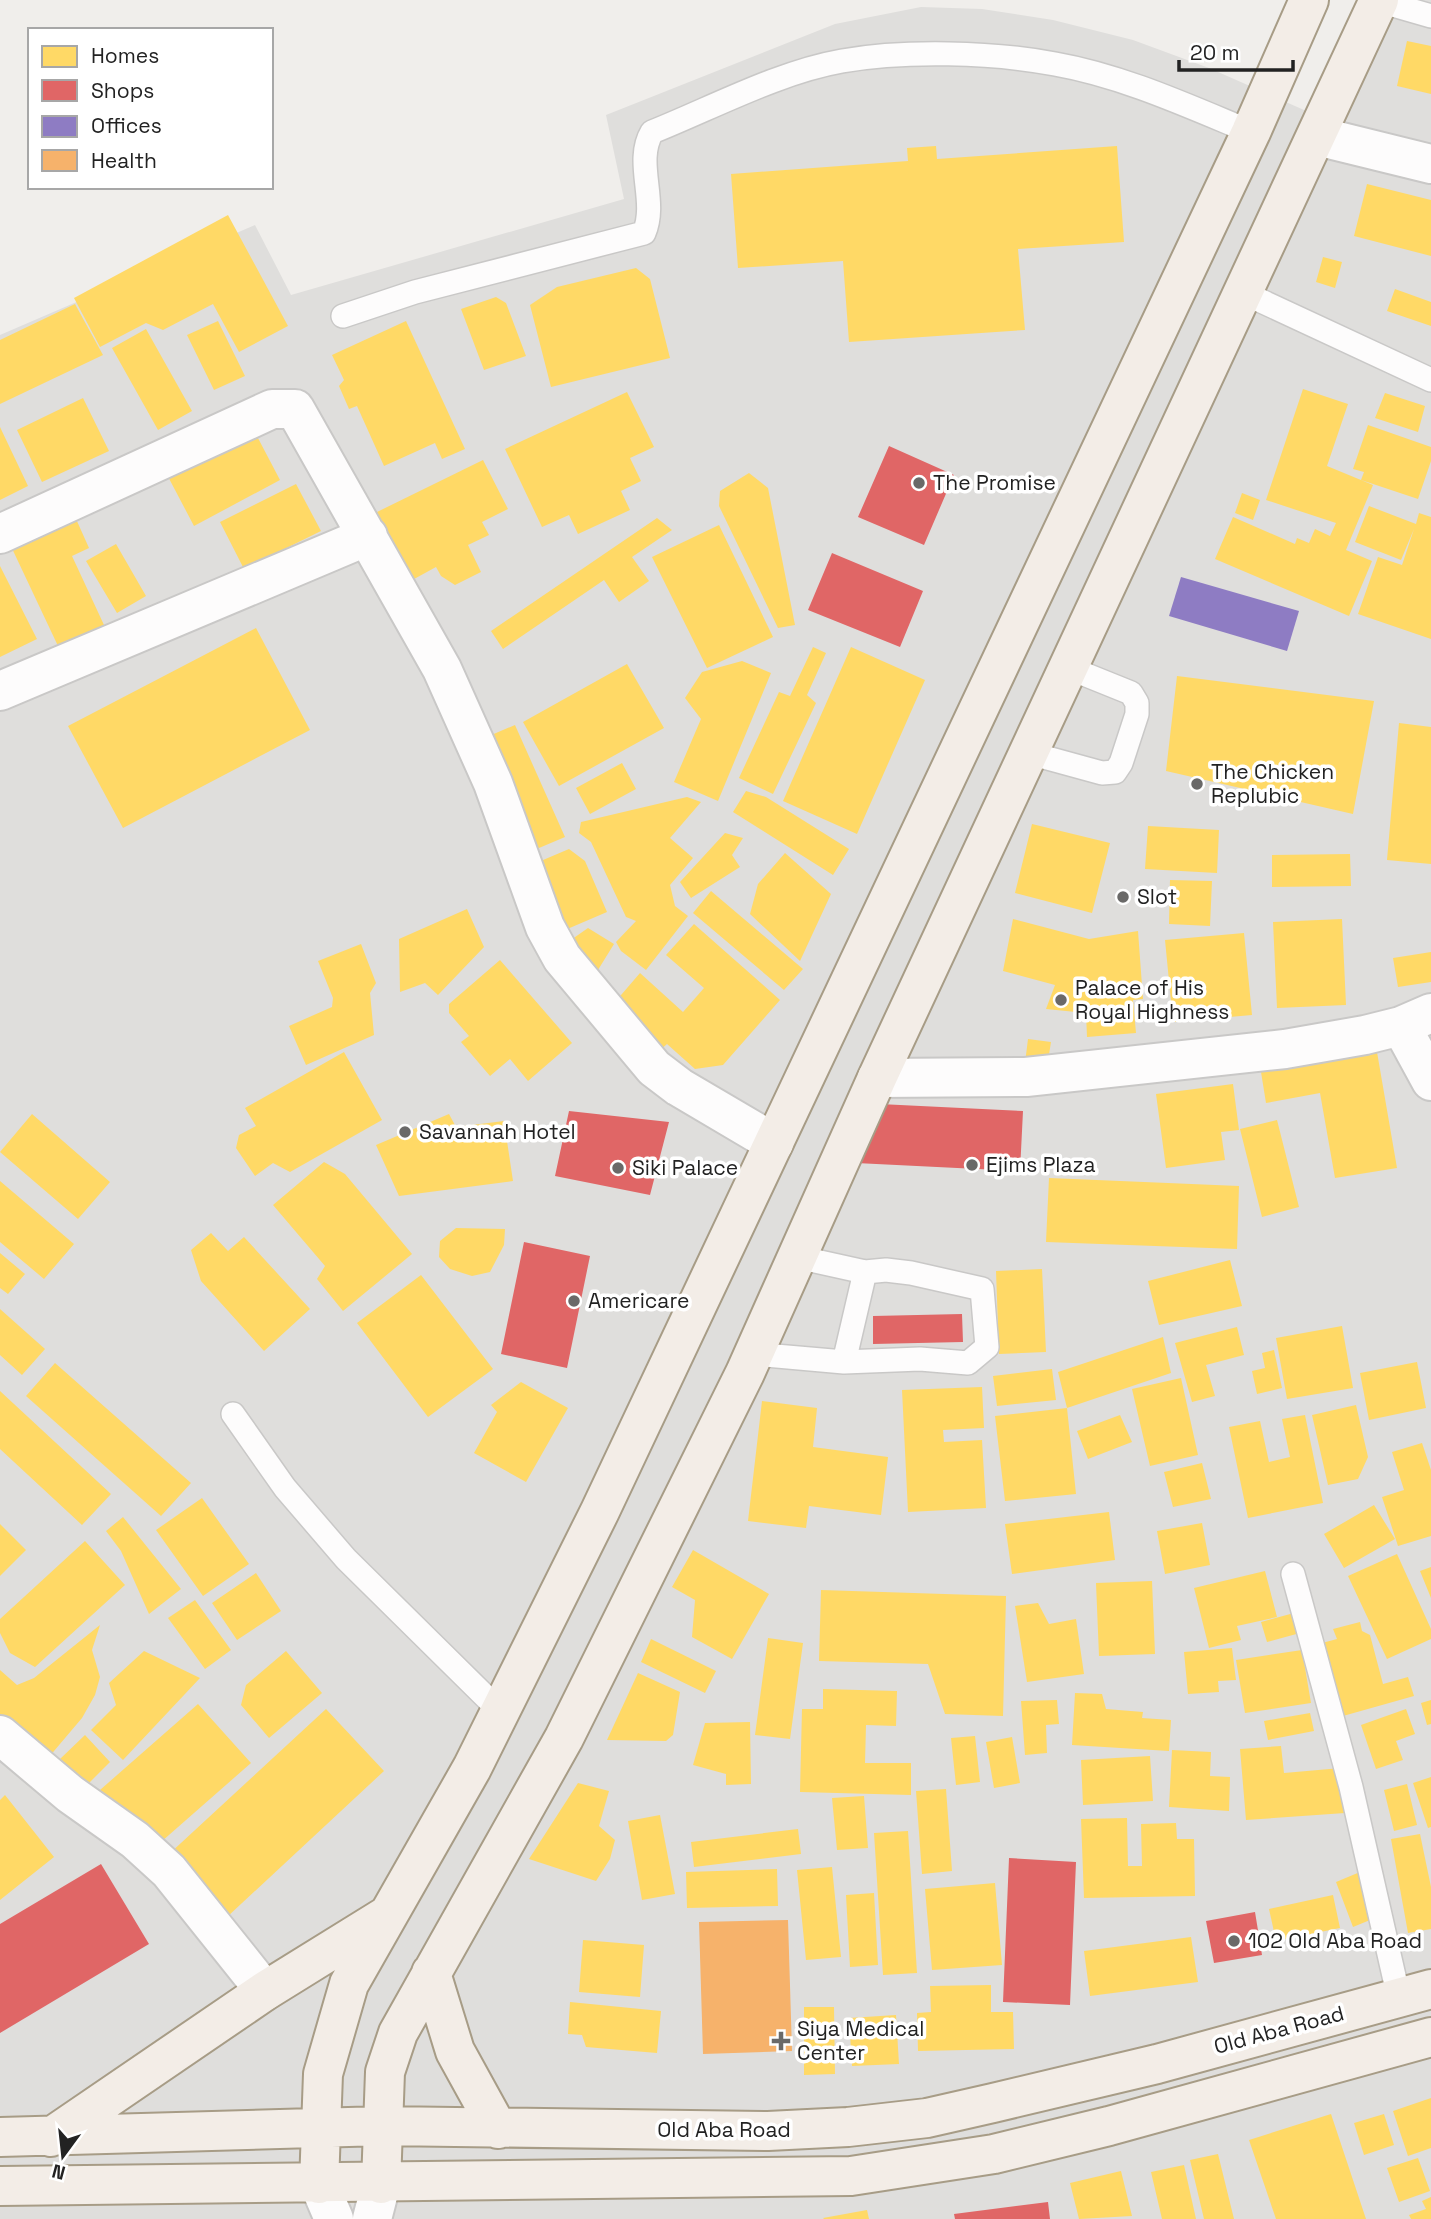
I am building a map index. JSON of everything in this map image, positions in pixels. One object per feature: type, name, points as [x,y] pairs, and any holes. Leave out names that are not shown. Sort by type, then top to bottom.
[{"type":"main road","points":[[319,2183],[323,2074],[332,2033],[349,1984],[472,1768],[600,1511],[1251,132],[1309,0]]},
{"type":"main road","points":[[376,2201],[385,2072],[391,2050],[431,1973],[564,1738],[659,1551],[753,1354],[877,1078],[1379,0]]},
{"type":"main road","points":[[51,2137],[265,1991],[388,1915]]},
{"type":"main road","points":[[431,1973],[455,2052],[498,2129]]},
{"type":"main road","name":"Old Aba Road","points":[[0,2137],[383,2126],[768,2131],[848,2127],[927,2118],[1157,2064],[1415,1993]]},
{"type":"main road","points":[[0,2186],[319,2183],[376,2201],[850,2176],[928,2166],[1110,2126],[1431,2037]]},
{"type":"street","points":[[1317,136],[1431,164]]},
{"type":"street","points":[[0,534],[272,409],[295,409],[301,415],[442,669],[493,783],[545,927],[562,958],[654,1068],[679,1087],[774,1143]]},
{"type":"street","points":[[0,691],[368,536]]},
{"type":"street","points":[[877,1078],[1026,1077],[1285,1049],[1416,1020],[1431,1081]]},
{"type":"street","points":[[0,1735],[70,1794],[135,1840],[169,1871],[265,1991]]},
{"type":"street","points":[[319,2183],[334,2219]]},
{"type":"lane","points":[[1379,0],[1431,16]]},
{"type":"lane","points":[[343,316],[415,292],[644,233],[650,219],[645,144],[652,132],[790,76],[842,61],[944,53],[1055,64],[1143,89],[1251,132]]},
{"type":"lane","points":[[1244,293],[1431,380]]},
{"type":"lane","points":[[1029,753],[1102,773],[1115,772],[1121,763],[1137,715],[1137,703],[1131,693],[1069,668]]},
{"type":"lane","points":[[753,1354],[844,1362],[920,1359],[968,1363],[987,1348],[982,1289],[911,1273],[886,1270],[865,1272],[797,1258]]},
{"type":"lane","points":[[844,1362],[865,1272]]},
{"type":"lane","points":[[233,1414],[285,1488],[346,1559],[501,1712]]},
{"type":"lane","points":[[1293,1574],[1351,1787],[1415,1993]]},
{"type":"shaded area","points":[[1389,0],[1431,0],[1431,2219],[0,2219],[0,335],[255,225],[291,295],[624,199],[606,115],[835,24],[921,7],[982,9],[1053,20],[1133,40],[1209,68],[1338,125]]},
{"type":"building: Homes","points":[[1407,41],[1431,46],[1431,94],[1397,86]]},
{"type":"building: Homes","points":[[936,146],[937,159],[1117,146],[1124,242],[1018,249],[1025,330],[849,342],[843,261],[738,268],[731,174],[908,161],[907,148]]},
{"type":"building: Homes","points":[[1367,184],[1431,200],[1431,256],[1354,236]]},
{"type":"building: Homes","points":[[228,215],[288,326],[239,352],[213,304],[163,330],[146,323],[100,347],[74,298]]},
{"type":"building: Homes","points":[[1323,257],[1342,262],[1335,288],[1316,282]]},
{"type":"building: Homes","points":[[636,268],[650,279],[670,358],[551,387],[530,305],[557,287]]},
{"type":"building: Homes","points":[[1395,289],[1431,302],[1431,326],[1387,311]]},
{"type":"building: Homes","points":[[496,297],[506,303],[526,356],[484,370],[461,309]]},
{"type":"building: Homes","points":[[75,304],[103,355],[0,404],[0,340]]},
{"type":"building: Homes","points":[[218,321],[245,376],[214,390],[187,335]]},
{"type":"building: Homes","points":[[406,321],[465,449],[442,459],[435,443],[384,466],[357,406],[349,409],[339,386],[344,380],[332,355]]},
{"type":"building: Homes","points":[[146,329],[192,411],[158,430],[112,348]]},
{"type":"building: Homes","points":[[1303,389],[1348,404],[1327,466],[1373,485],[1346,550],[1372,561],[1349,616],[1215,559],[1233,517],[1295,544],[1297,538],[1309,543],[1315,529],[1330,536],[1336,523],[1266,500]]},
{"type":"building: Homes","points":[[627,392],[654,447],[630,458],[641,481],[621,491],[630,510],[578,534],[569,515],[542,527],[505,449]]},
{"type":"building: Homes","points":[[1385,393],[1425,406],[1418,432],[1375,418]]},
{"type":"building: Homes","points":[[83,398],[109,451],[42,482],[17,430]]},
{"type":"building: Homes","points":[[250,423],[280,480],[194,526],[164,469]]},
{"type":"building: Homes","points":[[1368,425],[1431,447],[1431,461],[1418,499],[1361,480],[1364,472],[1353,469]]},
{"type":"building: Homes","points":[[0,427],[28,486],[0,500]]},
{"type":"building: Homes","points":[[483,460],[508,509],[482,522],[489,535],[468,545],[481,572],[455,585],[441,576],[436,567],[405,584],[373,525],[377,512]]},
{"type":"building: Homes","points":[[749,473],[768,488],[795,625],[778,628],[719,506],[720,491]]},
{"type":"building: Homes","points":[[296,484],[321,531],[244,569],[220,522]]},
{"type":"building: Homes","points":[[1242,493],[1260,500],[1253,520],[1235,513]]},
{"type":"building: Homes","points":[[1369,506],[1416,524],[1419,513],[1431,517],[1431,639],[1358,614],[1378,557],[1402,565],[1414,529],[1401,560],[1355,542]]},
{"type":"building: Homes","points":[[72,510],[89,548],[72,556],[104,625],[58,646],[8,540]]},
{"type":"building: Homes","points":[[657,518],[672,530],[632,557],[649,581],[619,602],[604,580],[503,649],[491,631]]},
{"type":"building: Homes","points":[[719,525],[773,637],[707,668],[652,557]]},
{"type":"building: Homes","points":[[116,544],[146,596],[117,613],[86,561]]},
{"type":"building: Homes","points":[[0,566],[37,639],[0,657]]},
{"type":"building: Homes","points":[[256,628],[310,730],[123,828],[68,726]]},
{"type":"building: Homes","points":[[813,647],[826,653],[807,695],[816,703],[773,794],[739,778],[779,692],[790,696]]},
{"type":"building: Homes","points":[[851,647],[925,680],[857,834],[783,801]]},
{"type":"building: Homes","points":[[742,661],[771,673],[718,801],[674,782],[701,719],[685,698],[702,672]]},
{"type":"building: Homes","points":[[627,664],[664,728],[559,786],[523,722]]},
{"type":"building: Homes","points":[[1177,676],[1374,701],[1353,814],[1166,771]]},
{"type":"building: Homes","points":[[1399,723],[1431,727],[1431,864],[1387,860]]},
{"type":"building: Homes","points":[[515,725],[565,837],[539,848],[530,846],[482,739]]},
{"type":"building: Homes","points":[[622,763],[636,789],[590,814],[576,788]]},
{"type":"building: Homes","points":[[746,791],[766,797],[849,849],[833,875],[733,812]]},
{"type":"building: Homes","points":[[687,797],[701,802],[670,838],[693,858],[670,885],[675,906],[688,916],[646,970],[621,951],[616,942],[636,921],[626,917],[591,842],[579,833],[581,822]]},
{"type":"building: Homes","points":[[1032,824],[1110,843],[1092,913],[1015,893]]},
{"type":"building: Homes","points":[[1148,826],[1219,830],[1217,873],[1145,869]]},
{"type":"building: Homes","points":[[725,833],[743,838],[732,855],[740,867],[691,898],[680,882]]},
{"type":"building: Homes","points":[[569,849],[585,861],[607,912],[565,930],[536,863]]},
{"type":"building: Homes","points":[[785,853],[831,894],[800,961],[750,914],[758,884]]},
{"type":"building: Homes","points":[[1350,854],[1351,886],[1272,887],[1272,855]]},
{"type":"building: Homes","points":[[1170,880],[1212,881],[1210,926],[1169,924]]},
{"type":"building: Homes","points":[[711,891],[803,969],[784,990],[693,913]]},
{"type":"building: Homes","points":[[467,909],[484,947],[438,995],[425,983],[400,992],[399,939]]},
{"type":"building: Homes","points":[[1013,919],[1089,939],[1138,931],[1143,999],[1133,1000],[1136,1033],[1087,1037],[1086,1013],[1046,1009],[1055,985],[1003,971]]},
{"type":"building: Homes","points":[[1342,919],[1346,1005],[1277,1008],[1273,922]]},
{"type":"building: Homes","points":[[694,924],[780,1000],[723,1065],[695,1069],[667,1044],[658,1052],[609,1009],[640,973],[683,1012],[704,988],[666,955]]},
{"type":"building: Homes","points":[[588,928],[614,944],[593,978],[568,942]]},
{"type":"building: Homes","points":[[1244,933],[1252,1015],[1173,1022],[1165,940]]},
{"type":"building: Homes","points":[[361,944],[376,983],[370,993],[374,1035],[306,1065],[289,1026],[332,1007],[333,998],[318,961]]},
{"type":"building: Homes","points":[[1431,952],[1431,982],[1398,987],[1393,958]]},
{"type":"building: Homes","points":[[500,960],[572,1043],[528,1081],[510,1059],[490,1076],[461,1042],[469,1036],[449,1013],[449,1004]]},
{"type":"building: Homes","points":[[1028,1039],[1051,1042],[1047,1067],[1025,1063]]},
{"type":"building: Homes","points":[[344,1052],[382,1120],[290,1172],[273,1163],[255,1176],[236,1148],[239,1135],[256,1126],[245,1108]]},
{"type":"building: Homes","points":[[1377,1052],[1397,1168],[1335,1178],[1320,1093],[1266,1103],[1261,1072]]},
{"type":"building: Homes","points":[[1233,1084],[1239,1130],[1221,1132],[1225,1160],[1166,1168],[1156,1094]]},
{"type":"building: Homes","points":[[32,1114],[110,1182],[78,1219],[0,1152]]},
{"type":"building: Homes","points":[[449,1114],[456,1127],[504,1121],[513,1181],[399,1196],[376,1145]]},
{"type":"building: Homes","points":[[1277,1120],[1299,1207],[1262,1217],[1240,1129]]},
{"type":"building: Homes","points":[[324,1162],[345,1174],[412,1254],[343,1311],[317,1279],[325,1266],[273,1205]]},
{"type":"building: Homes","points":[[1049,1178],[1239,1186],[1237,1249],[1046,1242]]},
{"type":"building: Homes","points":[[0,1181],[74,1244],[44,1279],[0,1242]]},
{"type":"building: Homes","points":[[456,1228],[505,1229],[504,1245],[490,1272],[472,1276],[450,1269],[439,1257],[440,1241]]},
{"type":"building: Homes","points":[[211,1233],[228,1251],[244,1237],[310,1309],[264,1351],[201,1281],[191,1250]]},
{"type":"building: Homes","points":[[0,1253],[25,1274],[8,1294],[0,1288]]},
{"type":"building: Homes","points":[[1230,1260],[1242,1306],[1159,1325],[1148,1281]]},
{"type":"building: Homes","points":[[1042,1269],[1046,1352],[999,1354],[996,1271]]},
{"type":"building: Homes","points":[[421,1275],[493,1369],[428,1417],[357,1323]]},
{"type":"building: Homes","points":[[0,1309],[45,1349],[22,1375],[0,1355]]},
{"type":"building: Homes","points":[[1342,1326],[1353,1388],[1287,1399],[1276,1338]]},
{"type":"building: Homes","points":[[1237,1327],[1244,1355],[1206,1365],[1215,1396],[1192,1402],[1175,1343]]},
{"type":"building: Homes","points":[[1163,1337],[1171,1373],[1067,1408],[1058,1372]]},
{"type":"building: Homes","points":[[1274,1350],[1282,1388],[1257,1394],[1252,1371],[1265,1368],[1262,1353]]},
{"type":"building: Homes","points":[[1417,1362],[1426,1408],[1369,1420],[1360,1373]]},
{"type":"building: Homes","points":[[55,1363],[191,1483],[161,1516],[26,1396]]},
{"type":"building: Homes","points":[[1052,1369],[1056,1400],[997,1406],[993,1376]]},
{"type":"building: Homes","points":[[1181,1378],[1198,1455],[1150,1466],[1132,1389]]},
{"type":"building: Homes","points":[[521,1382],[568,1408],[526,1482],[474,1453],[497,1412],[491,1405]]},
{"type":"building: Homes","points":[[982,1387],[984,1428],[943,1430],[944,1442],[982,1440],[986,1508],[908,1512],[902,1390]]},
{"type":"building: Homes","points":[[0,1391],[111,1494],[82,1525],[0,1449]]},
{"type":"building: Homes","points":[[762,1401],[817,1408],[813,1447],[888,1457],[881,1515],[809,1506],[806,1528],[748,1521]]},
{"type":"building: Homes","points":[[1356,1405],[1368,1457],[1358,1479],[1328,1485],[1312,1415]]},
{"type":"building: Homes","points":[[1067,1408],[1076,1494],[1005,1501],[995,1416]]},
{"type":"building: Homes","points":[[1120,1415],[1132,1442],[1088,1459],[1077,1431]]},
{"type":"building: Homes","points":[[1305,1415],[1323,1503],[1248,1518],[1229,1427],[1260,1421],[1269,1462],[1290,1457],[1282,1419]]},
{"type":"building: Homes","points":[[1422,1443],[1431,1470],[1431,1536],[1398,1546],[1382,1497],[1404,1490],[1392,1452]]},
{"type":"building: Homes","points":[[1202,1463],[1211,1499],[1173,1507],[1164,1472]]},
{"type":"building: Homes","points":[[202,1498],[249,1564],[203,1596],[156,1530]]},
{"type":"building: Homes","points":[[1374,1505],[1395,1539],[1344,1568],[1324,1534]]},
{"type":"building: Homes","points":[[1109,1512],[1115,1560],[1012,1574],[1005,1524]]},
{"type":"building: Homes","points":[[123,1517],[181,1589],[149,1614],[121,1551],[106,1531]]},
{"type":"building: Homes","points":[[1202,1523],[1210,1565],[1165,1574],[1157,1531]]},
{"type":"building: Homes","points":[[0,1524],[26,1550],[0,1576]]},
{"type":"building: Homes","points":[[85,1541],[125,1585],[35,1667],[10,1653],[0,1633],[0,1619]]},
{"type":"building: Homes","points":[[693,1550],[769,1594],[732,1659],[692,1637],[695,1600],[672,1587]]},
{"type":"building: Homes","points":[[1397,1554],[1431,1629],[1431,1639],[1387,1659],[1348,1576]]},
{"type":"building: Homes","points":[[1431,1567],[1431,1598],[1420,1571]]},
{"type":"building: Homes","points":[[1265,1571],[1277,1617],[1237,1626],[1241,1640],[1209,1648],[1194,1588]]},
{"type":"building: Homes","points":[[256,1573],[281,1611],[237,1640],[212,1603]]},
{"type":"building: Homes","points":[[1152,1581],[1155,1654],[1099,1656],[1096,1583]]},
{"type":"building: Homes","points":[[821,1590],[1006,1596],[1003,1716],[945,1714],[928,1664],[819,1661]]},
{"type":"building: Homes","points":[[195,1600],[231,1650],[205,1669],[168,1618]]},
{"type":"building: Homes","points":[[1038,1603],[1049,1624],[1076,1619],[1084,1674],[1027,1682],[1015,1606]]},
{"type":"building: Homes","points":[[1294,1613],[1300,1633],[1267,1642],[1261,1622]]},
{"type":"building: Homes","points":[[1360,1622],[1362,1631],[1370,1635],[1383,1684],[1408,1677],[1414,1696],[1343,1716],[1322,1643],[1337,1639],[1333,1629]]},
{"type":"building: Homes","points":[[100,1625],[92,1650],[100,1677],[95,1695],[82,1718],[43,1764],[0,1728],[0,1670],[17,1685],[34,1678]]},
{"type":"building: Homes","points":[[768,1638],[803,1643],[790,1739],[755,1735]]},
{"type":"building: Homes","points":[[651,1639],[716,1671],[705,1693],[641,1662]]},
{"type":"building: Homes","points":[[1232,1648],[1236,1680],[1218,1681],[1219,1692],[1188,1694],[1184,1652]]},
{"type":"building: Homes","points":[[1302,1650],[1311,1703],[1245,1713],[1236,1660]]},
{"type":"building: Homes","points":[[144,1651],[200,1678],[123,1760],[91,1730],[116,1705],[109,1683]]},
{"type":"building: Homes","points":[[286,1651],[322,1693],[269,1738],[241,1705],[246,1685]]},
{"type":"building: Homes","points":[[638,1673],[680,1692],[673,1735],[666,1741],[607,1740]]},
{"type":"building: Homes","points":[[823,1689],[897,1691],[896,1726],[866,1725],[865,1763],[911,1763],[911,1795],[800,1792],[802,1709],[823,1709]]},
{"type":"building: Homes","points":[[1075,1693],[1102,1694],[1106,1709],[1143,1712],[1142,1718],[1171,1720],[1169,1751],[1072,1745]]},
{"type":"building: Homes","points":[[1057,1700],[1059,1724],[1046,1725],[1047,1753],[1025,1755],[1021,1701]]},
{"type":"building: Homes","points":[[1431,1700],[1431,1724],[1427,1725],[1421,1703]]},
{"type":"building: Homes","points":[[198,1704],[251,1763],[153,1849],[100,1790]]},
{"type":"building: Homes","points":[[326,1709],[384,1771],[227,1917],[168,1855]]},
{"type":"building: Homes","points":[[1406,1709],[1415,1734],[1396,1741],[1403,1760],[1376,1769],[1361,1725]]},
{"type":"building: Homes","points":[[1310,1713],[1314,1731],[1268,1740],[1264,1721]]},
{"type":"building: Homes","points":[[750,1722],[751,1784],[726,1785],[726,1774],[693,1765],[705,1723]]},
{"type":"building: Homes","points":[[85,1735],[110,1762],[86,1786],[60,1759]]},
{"type":"building: Homes","points":[[975,1736],[980,1782],[956,1785],[951,1738]]},
{"type":"building: Homes","points":[[1012,1737],[1020,1783],[994,1788],[986,1742]]},
{"type":"building: Homes","points":[[1281,1746],[1284,1773],[1341,1768],[1345,1813],[1246,1820],[1240,1749]]},
{"type":"building: Homes","points":[[1172,1750],[1211,1752],[1210,1776],[1230,1777],[1229,1811],[1169,1807]]},
{"type":"building: Homes","points":[[1150,1756],[1153,1801],[1083,1805],[1081,1760]]},
{"type":"building: Homes","points":[[1431,1777],[1431,1827],[1428,1828],[1413,1783]]},
{"type":"building: Homes","points":[[578,1783],[609,1791],[599,1826],[615,1840],[610,1859],[596,1881],[529,1859]]},
{"type":"building: Homes","points":[[1407,1784],[1417,1825],[1394,1831],[1384,1790]]},
{"type":"building: Homes","points":[[946,1789],[952,1871],[922,1874],[916,1791]]},
{"type":"building: Homes","points":[[5,1795],[54,1857],[0,1900],[0,1800]]},
{"type":"building: Homes","points":[[864,1796],[868,1848],[837,1850],[832,1798]]},
{"type":"building: Homes","points":[[660,1815],[675,1894],[642,1900],[628,1821]]},
{"type":"building: Homes","points":[[1127,1818],[1128,1866],[1142,1866],[1141,1824],[1176,1823],[1177,1839],[1194,1839],[1195,1896],[1084,1898],[1081,1819]]},
{"type":"building: Homes","points":[[798,1829],[801,1854],[694,1867],[691,1842]]},
{"type":"building: Homes","points":[[908,1831],[917,1973],[883,1975],[874,1833]]},
{"type":"building: Homes","points":[[1420,1834],[1431,1887],[1431,1929],[1408,1933],[1391,1839]]},
{"type":"building: Homes","points":[[832,1867],[841,1957],[806,1960],[797,1870]]},
{"type":"building: Homes","points":[[777,1869],[778,1906],[687,1908],[686,1872]]},
{"type":"building: Homes","points":[[1360,1872],[1375,1918],[1353,1927],[1336,1882]]},
{"type":"building: Homes","points":[[995,1883],[1002,1965],[932,1970],[925,1889]]},
{"type":"building: Homes","points":[[874,1893],[878,1965],[850,1967],[846,1895]]},
{"type":"building: Homes","points":[[1333,1895],[1340,1928],[1276,1941],[1269,1909]]},
{"type":"building: Homes","points":[[1191,1937],[1198,1982],[1090,1996],[1084,1951]]},
{"type":"building: Homes","points":[[583,1940],[644,1945],[640,1997],[579,1992]]},
{"type":"building: Homes","points":[[991,1985],[991,2012],[1013,2012],[1014,2049],[918,2051],[917,2013],[931,2012],[930,1986]]},
{"type":"building: Homes","points":[[570,2002],[661,2011],[657,2053],[586,2047],[582,2035],[568,2034]]},
{"type":"building: Homes","points":[[804,2007],[834,2007],[835,2074],[804,2075]]},
{"type":"building: Homes","points":[[896,2015],[899,2064],[852,2066],[849,2018]]},
{"type":"building: Homes","points":[[1431,2098],[1431,2148],[1408,2156],[1393,2111]]},
{"type":"building: Homes","points":[[1331,2114],[1366,2219],[1276,2219],[1249,2140]]},
{"type":"building: Homes","points":[[1384,2114],[1394,2145],[1364,2155],[1354,2123]]},
{"type":"building: Homes","points":[[1218,2154],[1234,2219],[1204,2219],[1190,2160]]},
{"type":"building: Homes","points":[[1418,2158],[1430,2191],[1399,2202],[1387,2168]]},
{"type":"building: Homes","points":[[1184,2165],[1196,2219],[1162,2219],[1151,2172]]},
{"type":"building: Homes","points":[[1121,2171],[1132,2216],[1079,2219],[1070,2183]]},
{"type":"building: Homes","points":[[1431,2197],[1431,2219],[1411,2219],[1409,2215],[1426,2209],[1422,2201]]},
{"type":"building: Homes","points":[[867,2210],[869,2219],[823,2218]]},
{"type":"building: Shops","points":[[889,446],[954,475],[924,545],[858,517]]},
{"type":"building: Shops","points":[[832,553],[923,591],[900,647],[808,610]]},
{"type":"building: Shops","points":[[859,1103],[1023,1111],[1020,1171],[856,1163]]},
{"type":"building: Shops","points":[[569,1111],[669,1122],[650,1195],[555,1176]]},
{"type":"building: Shops","points":[[524,1242],[590,1256],[567,1368],[501,1354]]},
{"type":"building: Shops","points":[[962,1314],[963,1342],[873,1344],[873,1316]]},
{"type":"building: Shops","points":[[1009,1858],[1076,1862],[1070,2005],[1003,2002]]},
{"type":"building: Shops","points":[[101,1864],[149,1944],[0,2033],[0,1924]]},
{"type":"building: Shops","points":[[1255,1912],[1262,1955],[1214,1963],[1206,1921]]},
{"type":"building: Shops","points":[[1048,2202],[1050,2219],[955,2219],[954,2214]]},
{"type":"building: Offices","points":[[1181,577],[1299,611],[1287,651],[1169,616]]},
{"type":"building: Health","points":[[788,1920],[792,2051],[703,2054],[699,1922]]},
{"type":"place","name":"The Promise","points":[[919,483]]},
{"type":"place","name":"The Chicken Replubic","points":[[1197,784]]},
{"type":"place","name":"Slot","points":[[1123,897]]},
{"type":"place","name":"Palace of His Royal Highness","points":[[1061,1000]]},
{"type":"place","name":"Savannah Hotel","points":[[405,1132]]},
{"type":"place","name":"Ejims Plaza","points":[[972,1165]]},
{"type":"place","name":"Siki Palace","points":[[618,1168]]},
{"type":"place","name":"Americare","points":[[574,1301]]},
{"type":"place","name":"102 Old Aba Road","points":[[1234,1941]]},
{"type":"place","name":"Siya Medical Center","points":[[781,2041]]}]
